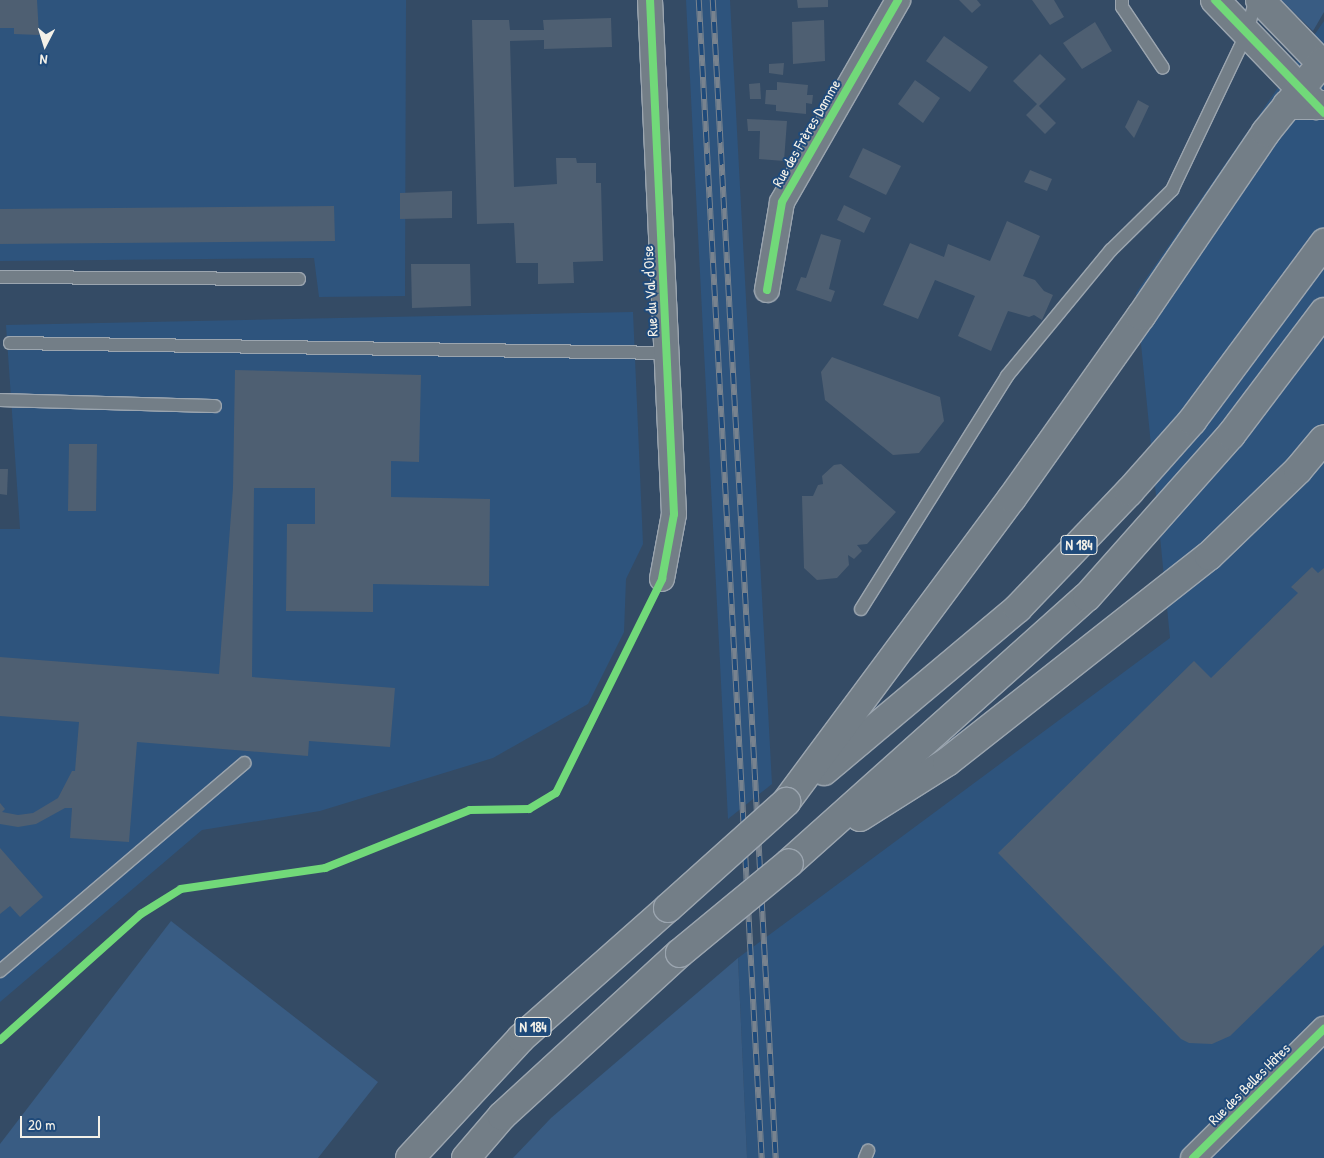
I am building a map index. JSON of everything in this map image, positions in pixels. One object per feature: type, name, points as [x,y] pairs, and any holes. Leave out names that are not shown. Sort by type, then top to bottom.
[{"type":"main road","points":[[1215,0],[1310,103]]},
{"type":"main road","points":[[786,802],[1012,498],[1310,103],[1323,63],[1260,0]]},
{"type":"main road","name":"N 184","points":[[410,1158],[522,1038],[786,802],[1018,608],[1129,492],[1192,421],[1324,242]]},
{"type":"main road","name":"N 184","points":[[466,1158],[502,1116],[680,953],[789,863],[1088,597],[1231,435],[1324,312]]},
{"type":"main road","points":[[789,863],[947,762],[1210,556],[1298,470],[1324,439]]},
{"type":"street","name":"Rue du Val d'Oise","points":[[650,0],[674,514],[662,579]]},
{"type":"street","name":"Rue des Frères Damme","points":[[767,290],[782,202],[898,0]]},
{"type":"street","name":"Rue des Belles Hâtes","points":[[1193,1158],[1324,1029]]},
{"type":"lane","points":[[1122,0],[1122,7],[1163,68]]},
{"type":"lane","points":[[861,609],[1007,376],[1111,250],[1172,190],[1246,33],[1255,0]]},
{"type":"lane","points":[[0,277],[299,279]]},
{"type":"lane","points":[[10,343],[666,353]]},
{"type":"lane","points":[[0,400],[215,406]]},
{"type":"lane","points":[[0,971],[244,763]]},
{"type":"shaded area","points":[[0,0],[406,0],[405,296],[319,297],[314,258],[0,261]]},
{"type":"shaded area","points":[[686,0],[730,0],[772,784],[728,819]]},
{"type":"shaded area","points":[[1281,0],[1324,0],[1324,12],[1313,31]]},
{"type":"shaded area","points":[[1324,21],[1324,1158],[747,1158],[738,958],[1170,638],[1136,293]]},
{"type":"shaded area","points":[[633,312],[643,544],[626,579],[624,632],[588,704],[493,758],[320,811],[202,830],[0,1002],[0,529],[20,529],[6,325]]},
{"type":"shaded area","points":[[171,921],[378,1082],[318,1158],[0,1158],[0,1144]]},
{"type":"shaded area","points":[[738,958],[747,1158],[513,1158],[551,1118]]},
{"type":"building","points":[[0,0],[37,0],[39,35],[14,34],[14,28],[0,28]]},
{"type":"building","points":[[797,0],[828,0],[828,7],[798,8]]},
{"type":"building","points":[[959,0],[977,0],[981,5],[972,13]]},
{"type":"building","points":[[1032,0],[1054,0],[1064,17],[1050,25]]},
{"type":"building","points":[[611,18],[612,47],[544,49],[544,40],[510,41],[514,187],[557,184],[556,158],[576,158],[577,163],[596,163],[596,183],[601,183],[603,261],[573,262],[574,283],[538,284],[538,263],[516,263],[514,223],[477,224],[472,20],[509,20],[510,30],[544,30],[543,20]]},
{"type":"building","points":[[824,20],[825,61],[793,64],[792,22]]},
{"type":"building","points":[[1095,22],[1112,51],[1082,69],[1063,43]]},
{"type":"building","points":[[944,36],[988,67],[970,92],[926,61]]},
{"type":"building","points":[[1040,54],[1066,79],[1039,106],[1056,123],[1045,134],[1026,115],[1037,104],[1013,81]]},
{"type":"building","points":[[784,63],[783,75],[769,73],[769,64]]},
{"type":"building","points":[[915,80],[940,98],[923,123],[898,104]]},
{"type":"building","points":[[777,82],[808,85],[807,95],[813,95],[812,104],[806,103],[806,114],[776,111],[776,105],[765,104],[766,90],[777,90]]},
{"type":"building","points":[[760,83],[761,99],[750,99],[749,84]]},
{"type":"building","points":[[1138,100],[1149,106],[1134,138],[1125,127]]},
{"type":"building","points":[[747,119],[787,121],[784,161],[759,159],[760,131],[748,131]]},
{"type":"building","points":[[863,148],[901,166],[886,195],[849,177]]},
{"type":"building","points":[[1030,170],[1052,179],[1047,191],[1024,182]]},
{"type":"building","points":[[452,191],[452,218],[400,219],[400,193]]},
{"type":"building","points":[[844,205],[871,218],[864,233],[837,220]]},
{"type":"building","points":[[334,206],[335,241],[0,244],[0,209]]},
{"type":"building","points":[[1007,221],[1040,236],[1023,276],[1035,280],[1044,291],[1053,295],[1042,320],[1034,315],[1029,317],[1008,311],[991,351],[958,336],[975,296],[935,280],[918,319],[883,305],[910,243],[944,257],[948,244],[990,261]]},
{"type":"building","points":[[821,234],[841,240],[829,289],[835,291],[831,302],[796,290],[801,277],[806,278]]},
{"type":"building","points":[[411,264],[470,264],[471,306],[412,308]]},
{"type":"building","points":[[832,357],[940,397],[944,421],[919,453],[893,455],[825,400],[821,372]]},
{"type":"building","points":[[235,370],[421,375],[419,462],[391,461],[391,497],[490,499],[489,586],[373,584],[373,612],[286,611],[287,524],[315,524],[315,488],[254,488],[252,677],[395,688],[390,747],[309,741],[308,756],[137,742],[129,842],[70,838],[72,808],[65,808],[36,824],[18,827],[0,824],[0,803],[5,809],[2,812],[18,815],[33,813],[58,798],[72,771],[75,771],[79,722],[0,716],[0,657],[219,674],[233,488]]},
{"type":"building","points":[[69,444],[97,444],[96,511],[68,511]]},
{"type":"building","points":[[841,464],[896,512],[867,544],[857,545],[862,551],[854,559],[848,555],[849,565],[837,578],[817,580],[804,568],[802,496],[813,496],[818,485],[823,484],[822,476],[834,465]]},
{"type":"building","points":[[0,469],[8,469],[7,495],[0,494]]},
{"type":"building","points":[[1312,567],[1318,573],[1324,568],[1324,945],[1230,1036],[1212,1044],[1189,1043],[1181,1039],[998,853],[1194,661],[1211,678],[1298,593],[1291,587]]},
{"type":"building","points":[[0,848],[43,897],[20,917],[10,906],[0,914]]},
{"type":"railway","points":[[699,0],[762,1158]]},
{"type":"railway","points":[[713,0],[776,1158]]},
{"type":"cycle path","points":[[0,1040],[141,914],[181,889],[325,868],[470,810],[529,809],[556,793],[662,579],[674,514],[650,0]]},
{"type":"cycle path","points":[[767,290],[782,202],[898,0]]},
{"type":"cycle path","points":[[1215,0],[1324,113]]},
{"type":"cycle path","points":[[1193,1158],[1324,1029]]}]
